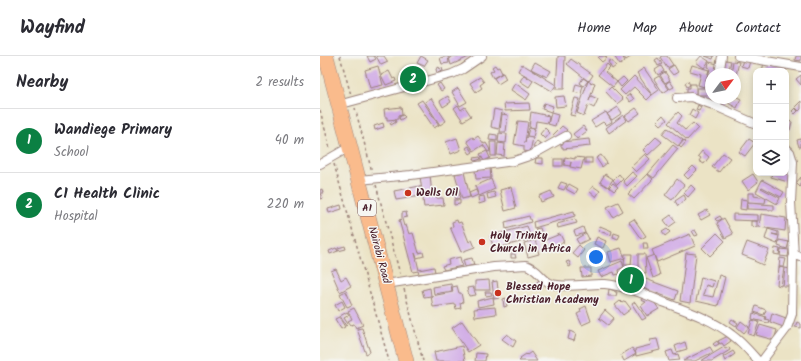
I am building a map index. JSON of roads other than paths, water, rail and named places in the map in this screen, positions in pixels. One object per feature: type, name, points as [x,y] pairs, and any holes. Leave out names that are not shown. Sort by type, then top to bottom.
[{"type":"highway","name":"Nairobi Road","points":[[322,56],[402,361]]},
{"type":"highway","name":"Nairobi Road","points":[[326,56],[346,103],[359,180],[406,361]]},
{"type":"street","points":[[346,103],[452,74],[463,69],[482,56]]},
{"type":"street","points":[[720,68],[722,56]]},
{"type":"street","points":[[738,56],[801,68]]},
{"type":"street","points":[[677,98],[691,97],[705,100]]},
{"type":"street","points":[[719,104],[753,122]]},
{"type":"street","points":[[359,180],[411,175],[514,161],[532,155],[566,136]]},
{"type":"street","points":[[320,164],[346,149]]},
{"type":"street","points":[[762,361],[787,328],[792,314],[792,258],[797,256],[791,202],[793,162],[789,151]]},
{"type":"street","points":[[386,284],[494,267],[526,265],[538,272],[550,283],[560,285],[605,284],[621,287],[641,293],[692,313],[714,323],[732,335],[758,361]]},
{"type":"place","name":"C1 Health Clinic","points":[[413,79]]},
{"type":"place","name":"Wells Oil","points":[[408,193]]},
{"type":"place","name":"Holy Trinity Church in Africa","points":[[482,242]]},
{"type":"place","name":"Wandiege Primary","points":[[631,280]]},
{"type":"place","name":"Blessed Hope Christian Academy","points":[[498,293]]}]
